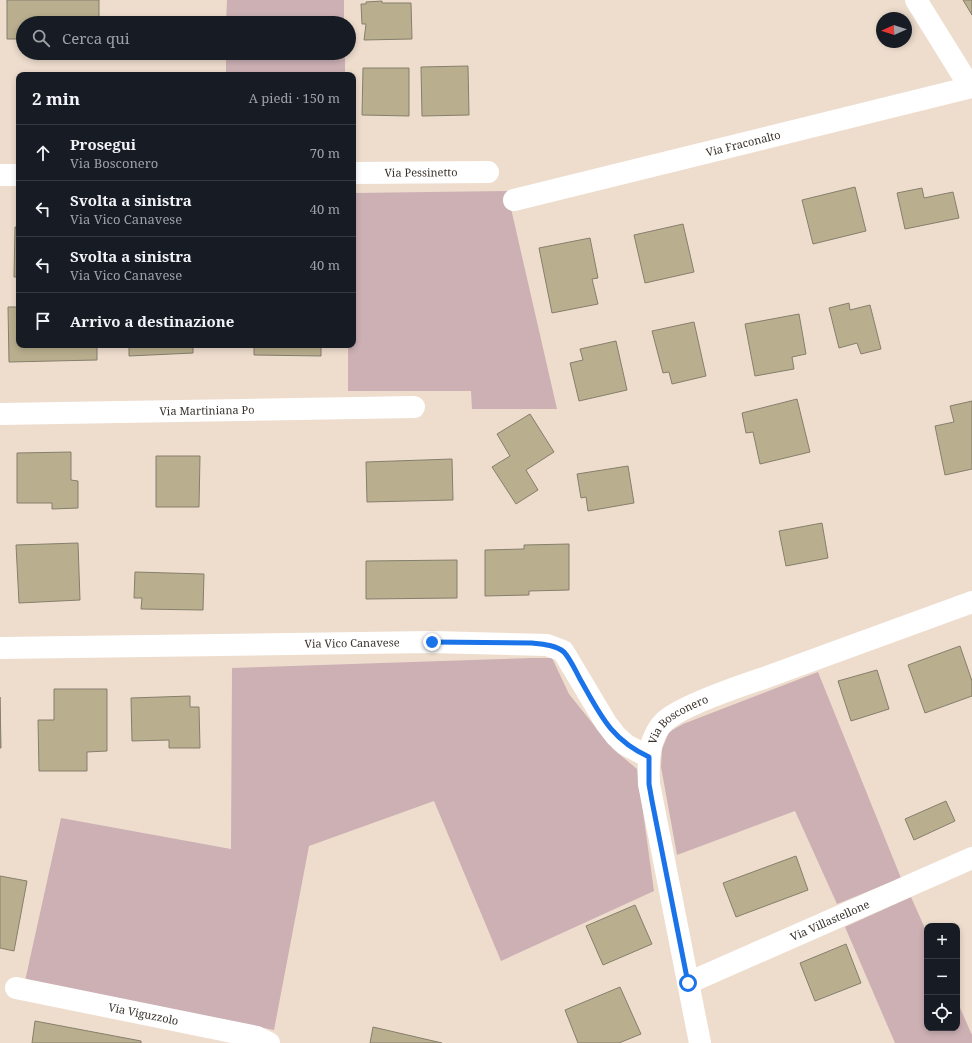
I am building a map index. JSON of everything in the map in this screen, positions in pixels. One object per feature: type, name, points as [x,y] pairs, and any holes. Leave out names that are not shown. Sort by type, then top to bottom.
[{"type":"street","points":[[916,0],[971,87]]},
{"type":"street","name":"Via Fraconalto","points":[[514,200],[971,87]]},
{"type":"street","name":"Via Pessinetto","points":[[356,173],[488,172]]},
{"type":"street","points":[[0,175],[16,175]]},
{"type":"street","name":"Via Martiniana Po","points":[[0,414],[414,407]]},
{"type":"street","name":"Via Bosconero","points":[[700,1043],[649,784],[649,757],[653,740],[660,728],[665,722],[681,711],[742,686],[972,602]]},
{"type":"street","name":"Via Vico Canavese","points":[[0,648],[432,642],[547,645],[563,652],[606,723],[616,736],[626,745],[649,757]]},
{"type":"street","name":"Via Villastellone","points":[[688,983],[972,858]]},
{"type":"street","name":"Via Viguzzolo","points":[[16,988],[257,1038],[270,1043]]},
{"type":"shaded area","points":[[227,0],[344,0],[344,16],[226,16]]},
{"type":"shaded area","points":[[226,60],[345,60],[345,72],[226,72]]},
{"type":"shaded area","points":[[507,191],[557,409],[472,409],[471,391],[348,391],[348,348],[356,348],[356,193]]},
{"type":"shaded area","points":[[552,658],[569,694],[613,749],[637,769],[654,891],[501,961],[434,801],[309,846],[274,1030],[25,981],[61,818],[231,849],[232,668]]},
{"type":"shaded area","points":[[818,672],[901,878],[837,904],[795,811],[677,855],[661,767],[662,749],[669,732],[683,724]]},
{"type":"shaded area","points":[[911,897],[924,926],[924,1031],[960,1031],[960,1008],[972,1035],[972,1043],[895,1043],[845,927]]},
{"type":"building","points":[[7,0],[99,0],[99,16],[16,16],[16,39],[7,39]]},
{"type":"building","points":[[963,0],[972,0],[972,15]]},
{"type":"building","points":[[382,1],[382,3],[411,3],[412,39],[364,40],[366,24],[362,24],[361,4],[366,4],[366,2]]},
{"type":"building","points":[[468,66],[469,115],[422,116],[421,67]]},
{"type":"building","points":[[363,68],[409,68],[409,116],[362,115]]},
{"type":"building","points":[[855,187],[866,231],[813,244],[802,200]]},
{"type":"building","points":[[922,188],[924,198],[953,192],[959,218],[905,229],[897,193]]},
{"type":"building","points":[[683,224],[694,272],[645,283],[634,235]]},
{"type":"building","points":[[15,227],[16,227],[16,277],[14,277]]},
{"type":"building","points":[[590,238],[598,278],[592,279],[598,304],[552,313],[539,248]]},
{"type":"building","points":[[849,303],[850,310],[870,305],[881,349],[861,354],[857,343],[839,348],[829,308]]},
{"type":"building","points":[[8,307],[16,307],[16,348],[97,348],[97,360],[9,362]]},
{"type":"building","points":[[799,314],[806,354],[792,357],[794,369],[755,376],[745,324]]},
{"type":"building","points":[[694,322],[706,376],[672,384],[669,372],[663,373],[652,331]]},
{"type":"building","points":[[616,341],[627,390],[579,401],[570,363],[583,360],[580,349]]},
{"type":"building","points":[[129,348],[193,348],[193,353],[129,356]]},
{"type":"building","points":[[254,348],[321,348],[321,356],[254,355]]},
{"type":"building","points":[[797,399],[810,452],[760,464],[753,432],[746,433],[742,413]]},
{"type":"building","points":[[972,401],[972,469],[945,475],[935,426],[954,422],[950,406]]},
{"type":"building","points":[[530,414],[554,452],[526,470],[538,490],[516,504],[492,467],[510,456],[497,434]]},
{"type":"building","points":[[71,452],[71,480],[78,481],[78,508],[52,509],[52,503],[17,503],[17,453]]},
{"type":"building","points":[[156,456],[200,456],[199,507],[156,507]]},
{"type":"building","points":[[452,459],[453,500],[367,502],[366,462]]},
{"type":"building","points":[[628,466],[634,503],[588,511],[586,497],[581,498],[577,474]]},
{"type":"building","points":[[822,523],[828,558],[786,566],[779,531]]},
{"type":"building","points":[[78,543],[80,600],[19,603],[16,545]]},
{"type":"building","points":[[569,544],[569,590],[529,591],[529,595],[485,596],[485,550],[524,549],[524,545]]},
{"type":"building","points":[[457,560],[457,598],[366,599],[366,561]]},
{"type":"building","points":[[135,572],[204,574],[203,610],[141,609],[142,598],[134,598]]},
{"type":"building","points":[[960,646],[972,681],[972,696],[925,713],[908,665]]},
{"type":"building","points":[[877,670],[889,709],[851,721],[838,681]]},
{"type":"building","points":[[54,689],[107,689],[107,751],[87,752],[87,771],[39,771],[38,720],[54,720]]},
{"type":"building","points":[[190,696],[190,707],[199,707],[200,748],[169,748],[169,740],[132,741],[131,698]]},
{"type":"building","points":[[0,697],[1,748],[0,748]]},
{"type":"building","points":[[946,801],[955,821],[914,840],[905,819]]},
{"type":"building","points":[[796,856],[808,890],[736,917],[723,883]]},
{"type":"building","points":[[0,876],[27,881],[14,951],[0,948]]},
{"type":"building","points":[[635,905],[652,944],[603,965],[586,926]]},
{"type":"building","points":[[846,944],[861,983],[815,1001],[800,963]]},
{"type":"building","points":[[620,987],[641,1034],[619,1043],[578,1043],[565,1010]]},
{"type":"building","points":[[35,1021],[141,1041],[141,1043],[32,1043]]},
{"type":"building","points":[[373,1027],[442,1043],[370,1043]]},
{"type":"route","points":[[432,642],[532,643],[555,647],[563,652],[569,660],[606,723],[616,736],[626,745],[649,757],[649,784],[688,983]]}]
